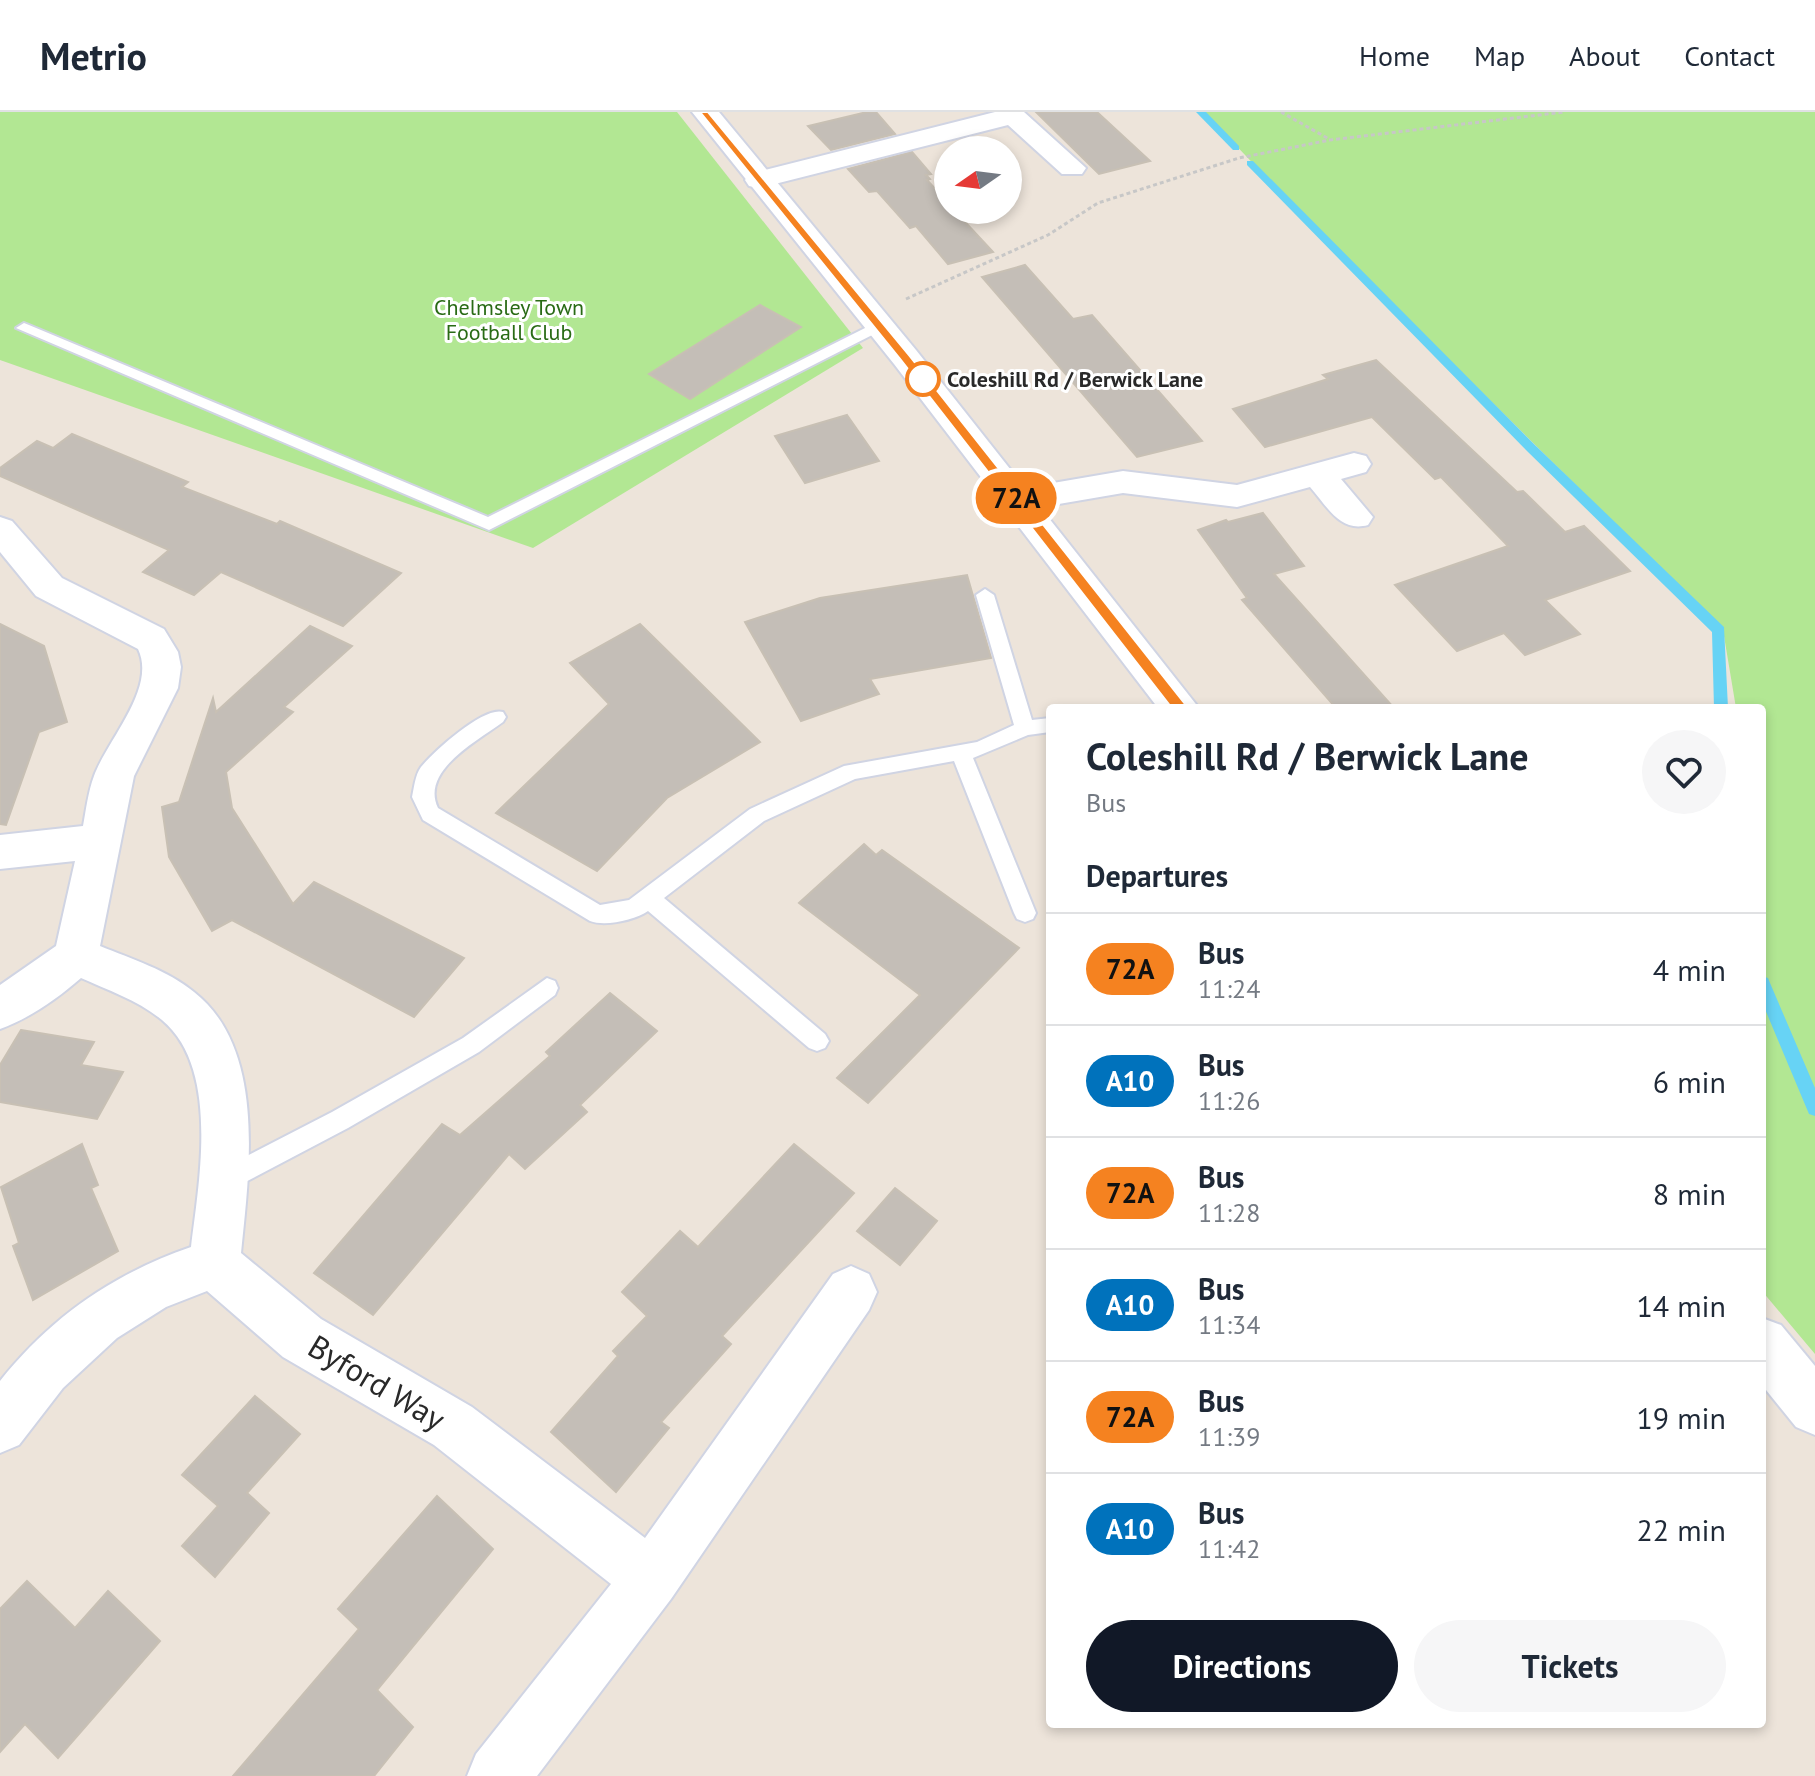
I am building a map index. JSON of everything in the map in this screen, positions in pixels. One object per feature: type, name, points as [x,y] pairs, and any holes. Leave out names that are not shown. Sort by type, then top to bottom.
[{"type":"street","points":[[705,112],[1018,500],[1177,704]]},
{"type":"street","points":[[759,180],[1010,114],[1072,168]]},
{"type":"street","points":[[1018,500],[1123,482],[1237,496],[1354,464]]},
{"type":"street","points":[[1317,474],[1356,517]]},
{"type":"street","points":[[0,529],[49,587],[151,639],[159,652],[162,667],[159,688],[114,776],[76,956],[43,983],[0,1009]]},
{"type":"street","points":[[0,852],[99,841]]},
{"type":"street","points":[[0,1426],[20,1396],[55,1358],[98,1321],[139,1294],[214,1264],[223,1181],[220,1079],[208,1040],[182,1008],[140,984],[76,956]]},
{"type":"street","name":"Byford Way","points":[[214,1264],[302,1338],[453,1426],[651,1579]]},
{"type":"street","points":[[498,1776],[651,1579],[851,1292]]},
{"type":"street","points":[[1766,1349],[1815,1408]]},
{"type":"lane","points":[[24,328],[489,524],[879,326]]},
{"type":"lane","points":[[985,595],[1025,728]]},
{"type":"lane","points":[[496,717],[459,743],[428,773],[422,797],[430,814],[598,915],[635,908],[757,815],[851,772],[981,749],[1025,728],[1046,725]]},
{"type":"lane","points":[[961,753],[1025,913]]},
{"type":"lane","points":[[648,898],[817,1041]]},
{"type":"lane","points":[[223,1181],[340,1120],[471,1045],[547,988]]},
{"type":"path","points":[[1281,112],[1330,140]]},
{"type":"path","points":[[900,302],[1048,235],[1098,203],[1239,158],[1330,140],[1564,112]]},
{"type":"green space","name":"Chelmsley Town Football Club","points":[[0,112],[677,112],[863,348],[533,548],[0,360]]},
{"type":"green space","points":[[1204,112],[1815,112],[1815,1354],[1766,1296],[1766,704],[1735,704],[1723,630],[1308,221]]},
{"type":"building","points":[[876,112],[895,134],[831,150],[808,126]]},
{"type":"building","points":[[1036,112],[1097,112],[1150,161],[1099,174]]},
{"type":"building","points":[[912,152],[931,174],[926,175],[934,188],[934,224],[967,224],[993,252],[948,264],[916,226],[910,228],[877,191],[869,192],[848,169]]},
{"type":"building","points":[[1025,265],[1073,319],[1092,315],[1202,441],[1137,457],[982,277]]},
{"type":"building","points":[[760,305],[801,327],[690,399],[649,374]]},
{"type":"building","points":[[1376,360],[1517,492],[1523,491],[1565,532],[1584,526],[1630,571],[1545,600],[1580,634],[1525,655],[1504,633],[1457,651],[1395,585],[1508,546],[1441,477],[1435,479],[1372,417],[1265,447],[1233,409],[1328,379],[1323,375]]},
{"type":"building","points":[[847,415],[879,461],[805,483],[775,436]]},
{"type":"building","points":[[72,434],[188,482],[182,487],[277,524],[280,521],[401,573],[343,626],[221,572],[194,595],[143,572],[169,550],[0,476],[0,468],[37,441],[53,448]]},
{"type":"building","points":[[1263,513],[1304,566],[1274,574],[1390,704],[1333,704],[1242,600],[1247,598],[1198,530],[1226,520]]},
{"type":"building","points":[[967,575],[991,658],[870,679],[879,694],[801,721],[745,622],[820,598]]},
{"type":"building","points":[[0,624],[44,646],[67,722],[39,732],[6,825],[0,824]]},
{"type":"building","points":[[640,624],[760,742],[667,798],[597,871],[496,813],[609,704],[570,663]]},
{"type":"building","points":[[310,626],[352,646],[284,707],[293,712],[226,772],[232,808],[293,904],[314,882],[464,958],[414,1017],[232,920],[212,931],[169,857],[162,807],[179,802],[213,698],[216,712]]},
{"type":"building","points":[[864,844],[876,855],[882,850],[1019,948],[868,1103],[837,1078],[920,995],[799,903]]},
{"type":"building","points":[[610,993],[657,1031],[580,1105],[587,1112],[525,1169],[509,1154],[373,1315],[314,1273],[442,1124],[460,1135],[550,1056],[546,1052]]},
{"type":"building","points":[[21,1030],[94,1042],[81,1065],[123,1072],[97,1119],[0,1102],[0,1065]]},
{"type":"building","points":[[82,1144],[98,1185],[91,1188],[118,1251],[33,1300],[13,1246],[19,1243],[1,1187]]},
{"type":"building","points":[[794,1144],[854,1193],[722,1336],[731,1344],[661,1422],[669,1428],[616,1492],[551,1432],[618,1356],[613,1351],[647,1316],[622,1292],[680,1231],[698,1247]]},
{"type":"building","points":[[895,1188],[937,1221],[900,1265],[857,1231]]},
{"type":"building","points":[[255,1396],[300,1434],[247,1493],[269,1513],[215,1577],[182,1546],[218,1506],[182,1475]]},
{"type":"building","points":[[437,1496],[493,1549],[377,1690],[413,1727],[374,1776],[233,1776],[359,1629],[338,1609]]},
{"type":"building","points":[[27,1581],[75,1628],[108,1591],[160,1641],[58,1758],[25,1724],[0,1752],[0,1609]]},
{"type":"waterway","points":[[1201,112],[1236,148]]},
{"type":"waterway","points":[[1250,163],[1532,449],[1719,630],[1721,704]]},
{"type":"waterway","points":[[1766,992],[1815,1108]]},
{"type":"bus line","name":"72A","points":[[705,112],[905,357],[1177,704]]},
{"type":"place","name":"Coleshill Rd / Berwick Lane","points":[[923,379]]}]
